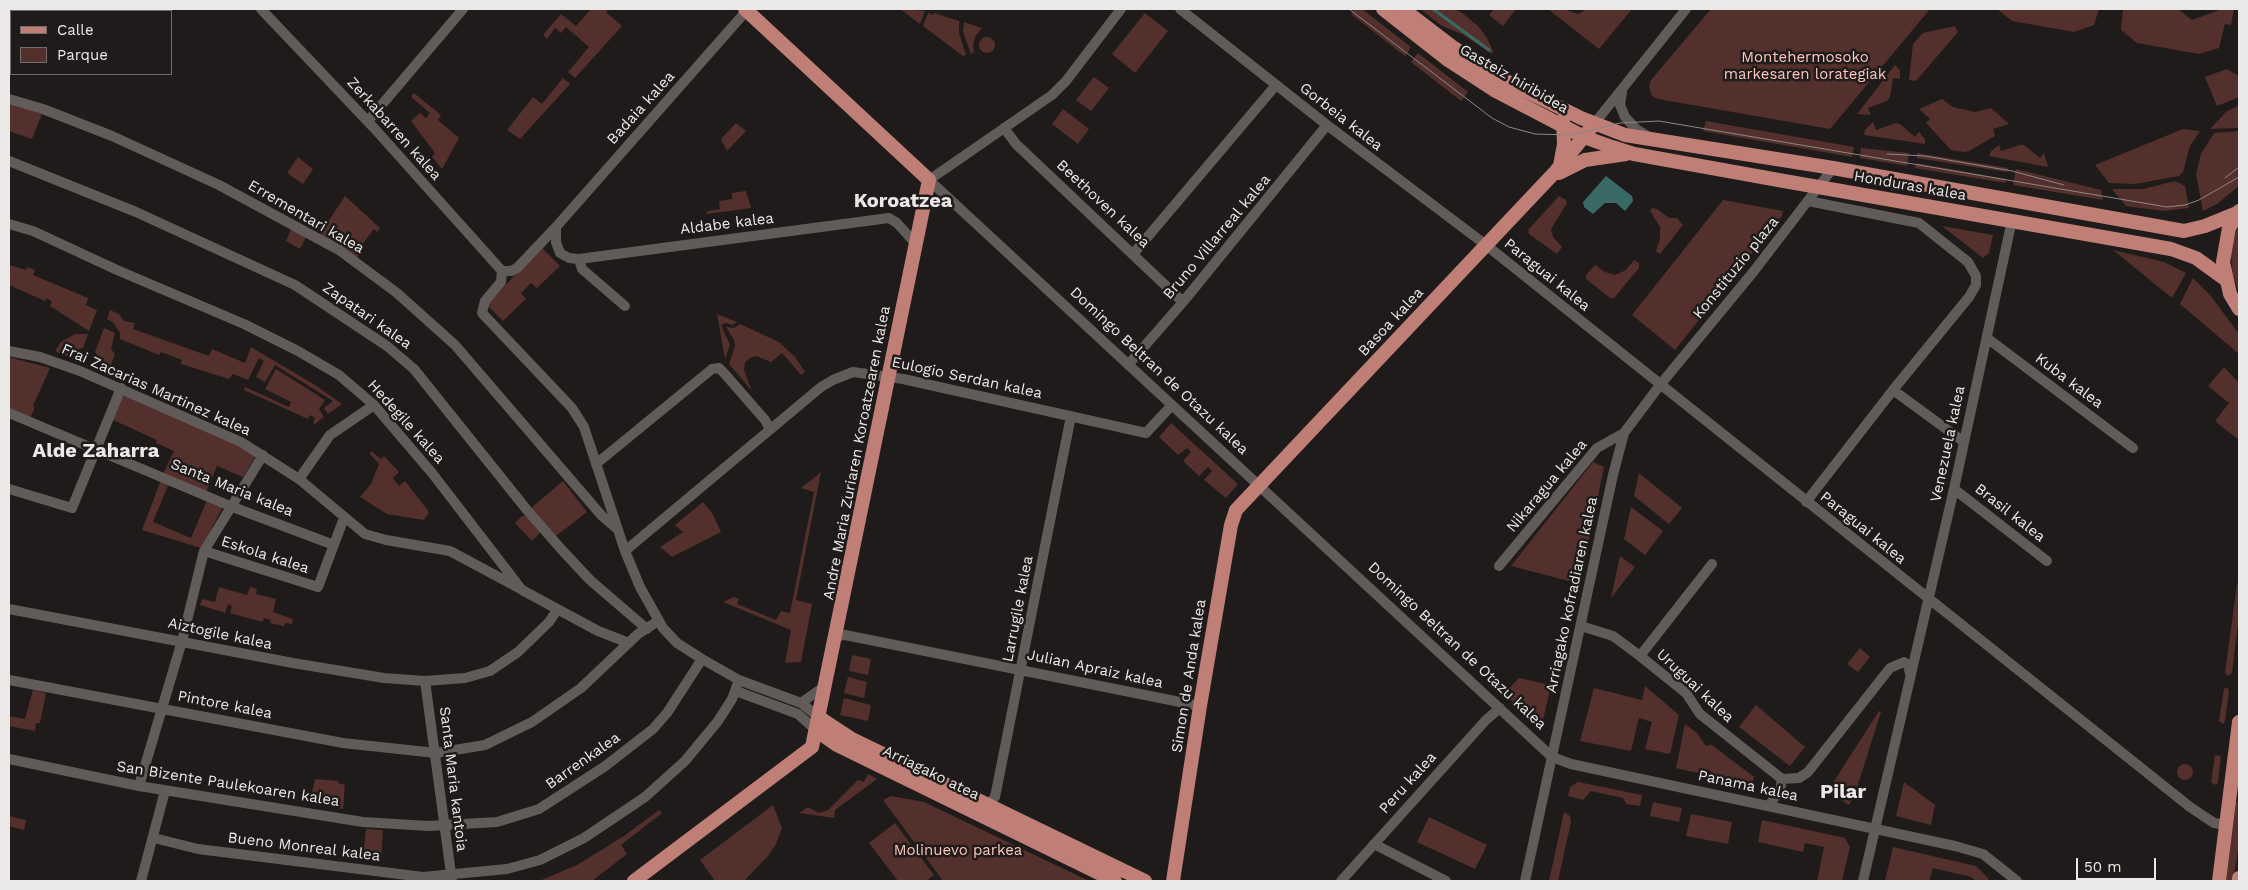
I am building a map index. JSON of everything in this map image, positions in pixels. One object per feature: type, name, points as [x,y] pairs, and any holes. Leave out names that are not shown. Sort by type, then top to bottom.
[{"type":"main road","name":"Domingo Beltran de Otazu kalea","points":[[746,9],[929,180]]},
{"type":"main road","name":"Gasteiz hiribidea","points":[[1383,9],[1472,76],[1584,137]]},
{"type":"main road","name":"Gasteiz hiribidea","points":[[1403,9],[1454,48],[1530,95],[1594,124]]},
{"type":"main road","name":"Basoa kalea","points":[[1559,167],[1564,144],[1561,109]]},
{"type":"main road","name":"Basoa kalea","points":[[1259,485],[1546,182],[1594,124]]},
{"type":"main road","name":"Honduras kalea","points":[[1594,124],[1625,135],[1834,168],[2184,231],[2205,226],[2238,212]]},
{"type":"main road","name":"Honduras kalea","points":[[1584,137],[1634,154],[2171,248],[2196,258],[2226,279]]},
{"type":"main road","name":"Basoa kalea","points":[[1546,182],[1585,160],[1634,154]]},
{"type":"main road","name":"Andre Maria Zuriaren Koroatzearen kalea","points":[[634,881],[809,751],[818,725],[827,684],[929,180]]},
{"type":"main road","points":[[2238,212],[2225,245],[2226,279],[2239,309]]},
{"type":"main road","name":"Simon de Anda kalea","points":[[1173,881],[1232,518],[1236,510],[1259,485]]},
{"type":"main road","points":[[2219,877],[2239,722]]},
{"type":"main road","name":"Arriagako atea","points":[[818,725],[852,739],[1144,881]]},
{"type":"main road","name":"Arriagako atea","points":[[818,725],[845,749],[1115,881]]},
{"type":"street","name":"Zerkabarren kalea","points":[[261,9],[368,121],[502,271]]},
{"type":"street","points":[[368,121],[463,9]]},
{"type":"street","name":"Badaia kalea","points":[[502,271],[511,271],[517,268],[556,227],[746,9]]},
{"type":"street","points":[[929,180],[1043,102],[1062,85],[1121,9]]},
{"type":"street","name":"Gorbeia kalea","points":[[1180,9],[1327,125],[1486,245]]},
{"type":"street","points":[[1594,124],[1622,91],[1631,75],[1686,9]]},
{"type":"street","points":[[1134,253],[1276,85]]},
{"type":"street","points":[[1622,91],[1620,105],[1625,117],[1636,129],[1650,138]]},
{"type":"street","name":"Errementari kalea","points":[[9,99],[43,109],[112,136],[219,185],[288,220],[339,250],[397,293],[455,345],[602,516],[616,528]]},
{"type":"street","name":"Bruno Villarreal kalea","points":[[1128,365],[1183,302],[1327,125]]},
{"type":"street","name":"Beethoven kalea","points":[[1004,128],[1016,144],[1134,253],[1183,302]]},
{"type":"street","name":"Zapatari kalea","points":[[9,161],[136,212],[295,286],[387,346],[416,372],[527,510],[562,550],[590,580],[647,629]]},
{"type":"street","name":"Konstituzio plaza","points":[[1660,385],[1834,168]]},
{"type":"street","name":"Domingo Beltran de Otazu kalea","points":[[929,180],[1552,757]]},
{"type":"street","points":[[1806,502],[1893,390],[1969,297],[1976,285],[1974,269],[1919,223],[1808,201]]},
{"type":"street","name":"Aldabe kalea","points":[[579,259],[889,218],[897,223],[916,244]]},
{"type":"street","name":"Venezuela kalea","points":[[1863,881],[1954,489],[2012,220]]},
{"type":"street","name":"Hedegile kalea","points":[[9,224],[37,233],[244,324],[298,351],[339,375],[374,405],[432,473],[522,590],[598,631],[629,643]]},
{"type":"street","points":[[556,227],[556,242],[560,253],[569,258],[579,259],[582,269],[625,306]]},
{"type":"street","name":"Paraguai kalea","points":[[1486,245],[1927,599],[2190,807],[2214,824],[2226,825]]},
{"type":"street","name":"Arriagako atea","points":[[502,271],[500,285],[482,307],[484,317],[572,408],[584,428],[616,528],[640,587],[658,621],[677,643],[702,659],[739,680],[801,703],[818,725]]},
{"type":"street","name":"Kuba kalea","points":[[1987,338],[2133,448]]},
{"type":"street","name":"Frai Zacarias Martinez kalea","points":[[9,351],[49,360],[120,388],[241,442],[299,479],[365,534],[386,540],[450,551],[522,590]]},
{"type":"street","points":[[596,464],[712,369],[719,368],[724,373],[765,420],[770,429]]},
{"type":"street","name":"Eulogio Serdan kalea","points":[[625,551],[770,429],[833,380],[853,372],[888,376],[1146,432],[1172,405]]},
{"type":"street","name":"Arriagako kofradiaren kalea","points":[[1525,881],[1613,475],[1624,434],[1660,385]]},
{"type":"street","points":[[9,488],[72,508],[120,388]]},
{"type":"street","points":[[1893,390],[1964,442]]},
{"type":"street","points":[[299,479],[331,434],[374,405]]},
{"type":"street","name":"Santa Maria kalea","points":[[9,413],[230,506],[334,545]]},
{"type":"street","name":"Larrugile kalea","points":[[988,805],[995,797],[1071,416]]},
{"type":"street","name":"Nikaragua kalea","points":[[1499,566],[1597,448],[1624,434]]},
{"type":"street","points":[[139,786],[182,641],[204,551],[230,506],[264,456]]},
{"type":"street","name":"Brasil kalea","points":[[1954,489],[2047,561]]},
{"type":"street","points":[[334,545],[344,518]]},
{"type":"street","name":"Eskola kalea","points":[[204,551],[318,587],[334,545]]},
{"type":"street","points":[[1640,656],[1712,564]]},
{"type":"street","name":"Aiztogile kalea","points":[[9,609],[293,664],[384,678],[425,681],[465,678],[490,671],[518,652],[549,622],[557,610]]},
{"type":"street","name":"Pintore kalea","points":[[9,680],[343,742],[436,752],[485,745],[532,722],[581,688],[629,643],[658,621]]},
{"type":"street","name":"Uruguai kalea","points":[[1581,626],[1613,636],[1640,656],[1686,694],[1700,714],[1782,779]]},
{"type":"street","name":"Julian Apraiz kalea","points":[[836,636],[845,635],[1200,706]]},
{"type":"street","name":"Barrenkalea","points":[[443,826],[497,822],[539,809],[588,777],[653,729],[667,713],[702,659]]},
{"type":"street","points":[[1769,805],[1780,791],[1782,779],[1799,778],[1808,772],[1890,668],[1904,662],[1908,665],[1910,674]]},
{"type":"street","name":"Bueno Monreal kalea","points":[[154,838],[198,849],[423,877],[451,877],[507,869],[540,860],[584,838],[645,797],[685,761],[718,721],[736,691],[739,680]]},
{"type":"street","name":"Santa Maria kantoia","points":[[425,681],[436,752],[443,826],[451,877]]},
{"type":"street","points":[[801,703],[827,684]]},
{"type":"street","name":"Arriagako atea","points":[[736,691],[798,714],[818,725]]},
{"type":"street","name":"Peru kalea","points":[[1341,881],[1486,720],[1500,708]]},
{"type":"street","name":"Panama kalea","points":[[1552,757],[1571,764],[1876,828],[1983,854],[2017,881]]},
{"type":"street","name":"San Bizente Paulekoaren kalea","points":[[9,759],[139,786],[364,822],[443,826]]},
{"type":"street","points":[[141,881],[154,838],[165,790]]},
{"type":"street","points":[[1374,844],[1446,881]]},
{"type":"green space","points":[[591,9],[609,9],[606,12],[622,26],[575,78],[568,72],[589,47],[566,27],[561,33],[555,28],[547,39],[543,35],[561,14],[576,26]]},
{"type":"green space","points":[[900,9],[925,11],[920,24]]},
{"type":"green space","points":[[1355,9],[1362,9],[1411,47],[1405,56],[1351,14]]},
{"type":"green space","points":[[1420,9],[1451,9],[1461,12],[1478,26],[1487,38],[1493,51],[1492,54],[1462,34],[1442,26]]},
{"type":"green space","points":[[1494,9],[1516,9],[1503,26],[1489,15]]},
{"type":"green space","points":[[1548,9],[1564,9],[1578,14],[1587,9],[1632,9],[1599,49]]},
{"type":"green space","name":"Montehermosoko markesaren lorategiak","points":[[1711,9],[1930,9],[1830,129],[1658,99],[1652,96],[1649,86],[1651,80]]},
{"type":"green space","points":[[1997,9],[2099,9],[2094,25],[2074,32],[2012,21]]},
{"type":"green space","points":[[2123,9],[2178,9],[2192,20],[2222,9],[2234,9],[2231,25],[2225,24],[2219,48],[2199,54],[2137,43],[2121,30]]},
{"type":"green space","points":[[928,13],[959,21],[959,33],[966,55],[963,56],[923,26]]},
{"type":"green space","points":[[1145,13],[1168,31],[1135,73],[1112,54]]},
{"type":"green space","points":[[964,22],[982,28],[975,37],[974,52],[971,54],[963,32]]},
{"type":"green space","points":[[1955,26],[1958,32],[1916,81],[1909,80],[1913,44],[1923,33]]},
{"type":"green space","points":[[984,37],[990,37],[995,42],[993,51],[984,53],[979,48],[979,42]]},
{"type":"green space","points":[[1418,53],[1468,92],[1461,101],[1411,62]]},
{"type":"green space","points":[[1895,65],[1900,70],[1900,79],[1893,78],[1890,97],[1887,101],[1868,108],[1871,115],[1857,114]]},
{"type":"green space","points":[[2227,69],[2239,76],[2239,97],[2217,106],[2205,77]]},
{"type":"green space","points":[[1094,77],[1109,88],[1091,111],[1076,100]]},
{"type":"green space","points":[[563,78],[570,84],[520,139],[507,130],[533,97],[542,104]]},
{"type":"green space","points":[[414,93],[441,115],[438,120],[459,138],[442,169],[432,157],[435,153],[411,121],[420,113],[426,118],[430,113],[411,97]]},
{"type":"green space","points":[[1942,99],[1953,107],[1975,112],[1991,108],[2009,124],[1993,129],[1995,136],[1969,151],[1951,150],[1926,123],[1930,119],[1919,109]]},
{"type":"green space","points":[[9,102],[42,114],[32,139],[9,131]]},
{"type":"green space","points":[[2239,105],[2239,128],[2210,129],[2226,112]]},
{"type":"green space","points":[[1063,109],[1089,129],[1078,144],[1052,124]]},
{"type":"green space","points":[[1706,121],[1854,147],[1852,157],[1703,131]]},
{"type":"green space","points":[[1873,122],[1876,130],[1896,123],[1900,124],[1915,137],[1919,132],[1925,139],[1925,144],[1864,135],[1865,130]]},
{"type":"green space","points":[[736,123],[746,131],[727,151],[721,139]]},
{"type":"green space","points":[[2183,129],[2200,131],[2190,146],[2183,172],[2179,176],[2135,184],[2109,183],[2095,165]]},
{"type":"green space","points":[[2239,131],[2239,186],[2217,204],[2203,211],[2196,174],[2201,154],[2214,133]]},
{"type":"green space","points":[[1999,145],[2001,151],[2024,145],[2040,158],[2044,153],[2048,167],[1989,156],[1991,151]]},
{"type":"green space","points":[[1861,148],[1909,153],[1907,166],[1860,158]]},
{"type":"green space","points":[[1917,153],[2008,168],[2007,172],[1917,158]]},
{"type":"green space","points":[[298,157],[313,169],[303,184],[287,173]]},
{"type":"green space","points":[[1916,163],[2006,179],[2005,183],[1915,168]]},
{"type":"green space","points":[[2016,169],[2101,190],[2103,200],[2013,185]]},
{"type":"green space","points":[[2175,181],[2185,186],[2189,208],[2163,211],[2126,206],[2112,189],[2143,189]]},
{"type":"green space","points":[[746,191],[751,208],[707,214],[707,211],[720,209],[719,201],[732,199],[732,193]]},
{"type":"green space","points":[[345,196],[380,228],[377,232],[374,229],[358,250],[361,252],[357,258],[320,234]]},
{"type":"green space","points":[[1559,196],[1566,200],[1567,203],[1551,229],[1553,237],[1562,247],[1557,254],[1529,234],[1528,230]]},
{"type":"green space","points":[[1723,200],[1783,211],[1782,216],[1675,350],[1632,315]]},
{"type":"green space","points":[[1652,208],[1657,209],[1669,218],[1677,218],[1683,225],[1660,254],[1656,251],[1660,239],[1660,227],[1650,211]]},
{"type":"green space","points":[[2239,225],[2239,294],[2233,275],[2231,256]]},
{"type":"green space","points":[[1942,226],[1993,235],[1989,253],[1983,258]]},
{"type":"green space","points":[[292,227],[307,235],[300,249],[286,241]]},
{"type":"green space","points":[[541,247],[560,266],[537,288],[531,283],[521,293],[526,299],[503,321],[487,305]]},
{"type":"green space","points":[[2113,250],[2164,262],[2186,273],[2172,298]]},
{"type":"green space","points":[[1634,260],[1639,263],[1639,268],[1614,298],[1610,298],[1586,279],[1586,275],[1595,265],[1605,272],[1615,275],[1626,270]]},
{"type":"green space","points":[[9,265],[26,270],[27,267],[35,270],[33,275],[88,298],[86,305],[97,310],[89,331],[50,306],[52,302],[47,298],[45,301],[9,285]]},
{"type":"green space","points":[[2193,278],[2210,295],[2239,334],[2239,354],[2180,304]]},
{"type":"green space","points":[[110,310],[119,314],[124,321],[135,323],[133,329],[209,356],[212,349],[245,363],[251,347],[315,385],[342,404],[328,414],[324,408],[333,401],[275,365],[265,382],[256,377],[264,361],[259,358],[248,380],[233,374],[229,379],[181,364],[182,360],[161,352],[159,355],[120,339],[120,333],[113,322],[107,319]]},
{"type":"green space","points":[[717,314],[737,322],[733,325],[726,323],[721,325],[730,345],[725,359]]},
{"type":"green space","points":[[740,324],[779,342],[795,357],[805,372],[801,375],[782,353],[771,362],[756,356],[752,357],[745,362],[744,370],[752,391],[729,364],[735,346],[734,340],[726,327],[734,328]]},
{"type":"green space","points":[[104,328],[115,333],[111,349],[115,354],[107,375],[101,372],[101,361],[95,352]]},
{"type":"green space","points":[[75,334],[88,334],[83,348],[73,351],[68,357],[55,351],[61,342]]},
{"type":"green space","points":[[9,357],[50,368],[33,406],[35,407],[30,418],[9,411]]},
{"type":"green space","points":[[2224,367],[2239,383],[2239,440],[2215,421],[2229,403],[2208,386]]},
{"type":"green space","points":[[276,369],[325,400],[319,409],[324,417],[315,424],[313,423],[315,418],[310,415],[308,419],[244,390],[245,387],[289,407],[291,402],[265,389]]},
{"type":"green space","points":[[121,394],[240,446],[256,455],[243,477],[217,466],[206,492],[163,474],[174,451],[156,443],[157,440],[111,419]]},
{"type":"green space","points":[[1171,423],[1238,484],[1226,498],[1204,480],[1212,471],[1208,467],[1199,476],[1183,461],[1191,452],[1187,448],[1178,455],[1159,437]]},
{"type":"green space","points":[[371,451],[381,459],[384,456],[399,472],[393,478],[399,486],[405,481],[429,512],[424,520],[387,514],[360,497],[371,484],[379,464],[370,454]]},
{"type":"green space","points":[[1593,462],[1604,467],[1580,584],[1511,566]]},
{"type":"green space","points":[[821,472],[796,600],[812,604],[801,662],[785,663],[791,630],[723,602],[734,597],[739,599],[737,604],[776,620],[781,611],[790,613],[814,492],[801,488]]},
{"type":"green space","points":[[1639,473],[1682,508],[1669,524],[1634,496]]},
{"type":"green space","points":[[161,480],[169,483],[153,522],[191,538],[207,500],[223,507],[201,548],[142,530]]},
{"type":"green space","points":[[563,481],[587,512],[556,536],[531,508]]},
{"type":"green space","points":[[703,502],[712,513],[721,532],[672,557],[660,547],[683,532],[675,525]]},
{"type":"green space","points":[[1631,507],[1663,531],[1645,555],[1624,539]]},
{"type":"green space","points":[[522,516],[528,516],[542,531],[532,541],[515,523]]},
{"type":"green space","points":[[1620,556],[1635,567],[1611,598]]},
{"type":"green space","points":[[2239,582],[2239,615],[2232,673],[2228,676],[2225,673],[2237,584]]},
{"type":"green space","points":[[219,587],[247,595],[250,587],[257,589],[256,594],[276,599],[273,612],[293,619],[292,624],[285,623],[284,626],[270,623],[271,620],[264,618],[262,622],[230,613],[232,606],[228,604],[225,613],[200,605],[202,599],[215,602]]},
{"type":"green space","points":[[1860,648],[1870,657],[1858,672],[1847,664]]},
{"type":"green space","points":[[852,655],[871,659],[868,675],[849,671]]},
{"type":"green space","points":[[848,677],[867,682],[864,698],[844,693]]},
{"type":"green space","points":[[1519,678],[1551,685],[1541,729],[1504,694]]},
{"type":"green space","points":[[1645,686],[1679,715],[1670,754],[1645,749],[1652,722],[1639,718],[1631,751],[1580,741],[1594,688],[1642,700]]},
{"type":"green space","points":[[2227,687],[2229,691],[2223,724],[2219,721],[2224,689]]},
{"type":"green space","points":[[33,690],[46,693],[40,723],[36,723],[35,731],[9,726],[9,716],[25,719]]},
{"type":"green space","points":[[844,698],[871,705],[868,721],[840,715]]},
{"type":"green space","points":[[1756,705],[1805,747],[1790,766],[1739,727]]},
{"type":"green space","points":[[1879,711],[1881,712],[1855,794],[1849,805],[1827,792]]},
{"type":"green space","points":[[1685,724],[1697,733],[1706,746],[1712,745],[1754,777],[1752,785],[1713,775],[1709,770],[1698,773],[1676,768]]},
{"type":"green space","points":[[2215,755],[2221,756],[2218,783],[2215,785],[2211,782]]},
{"type":"green space","points":[[2182,764],[2188,764],[2193,769],[2191,778],[2182,780],[2177,775],[2177,769]]},
{"type":"green space","points":[[868,774],[877,779],[835,810],[834,818],[799,813],[808,807],[819,813],[828,810],[858,780],[864,782]]},
{"type":"green space","points":[[315,779],[338,781],[338,783],[345,785],[343,809],[310,803]]},
{"type":"green space","points":[[1578,782],[1642,795],[1640,806],[1626,804],[1623,798],[1591,791],[1583,800],[1568,796],[1570,787]]},
{"type":"green space","points":[[1904,782],[1935,805],[1931,825],[1896,816]]},
{"type":"green space","name":"Molinuevo parkea","points":[[891,796],[924,802],[1089,881],[943,881],[883,800]]},
{"type":"green space","points":[[1653,802],[1682,808],[1679,822],[1650,816]]},
{"type":"green space","points":[[2236,802],[2239,803],[2239,845],[2233,881],[2226,881]]},
{"type":"green space","points":[[773,805],[782,828],[776,844],[768,856],[744,881],[715,881],[700,860]]},
{"type":"green space","points":[[659,810],[662,813],[621,845],[627,854],[592,881],[539,881],[577,865],[624,836]]},
{"type":"green space","points":[[1564,812],[1570,816],[1571,822],[1558,881],[1549,881]]},
{"type":"green space","points":[[1691,814],[1732,822],[1728,844],[1686,836]]},
{"type":"green space","points":[[9,816],[26,820],[24,830],[9,826]]},
{"type":"green space","points":[[1429,817],[1487,845],[1475,869],[1417,842]]},
{"type":"green space","points":[[1762,820],[1845,838],[1850,847],[1842,881],[1817,881],[1824,847],[1805,843],[1803,852],[1758,842]]},
{"type":"green space","points":[[895,823],[934,875],[926,881],[898,881],[869,843]]},
{"type":"green space","points":[[366,829],[383,830],[381,859],[363,857]]},
{"type":"green space","points":[[1893,847],[1976,866],[1989,879],[1987,881],[1976,881],[1971,877],[1933,868],[1929,881],[1885,881]]},
{"type":"water","points":[[1606,176],[1632,196],[1633,201],[1625,211],[1616,203],[1605,203],[1593,214],[1584,207],[1583,202]]},
{"type":"waterway","points":[[1433,9],[1489,50]]},
{"type":"tram line","points":[[1349,9],[1492,118],[1509,127],[1535,134],[1572,135],[1620,123],[1659,121],[2167,207],[2185,205],[2199,200],[2239,177]]},
{"type":"tram line","points":[[1887,154],[1925,156],[2012,171],[2064,185]]},
{"type":"tram line","points":[[2225,178],[2239,167]]},
{"type":"district","name":"Koroatzea","points":[[903,201]]},
{"type":"district","name":"Alde Zaharra","points":[[96,451]]},
{"type":"district","name":"Pilar","points":[[1843,792]]}]
